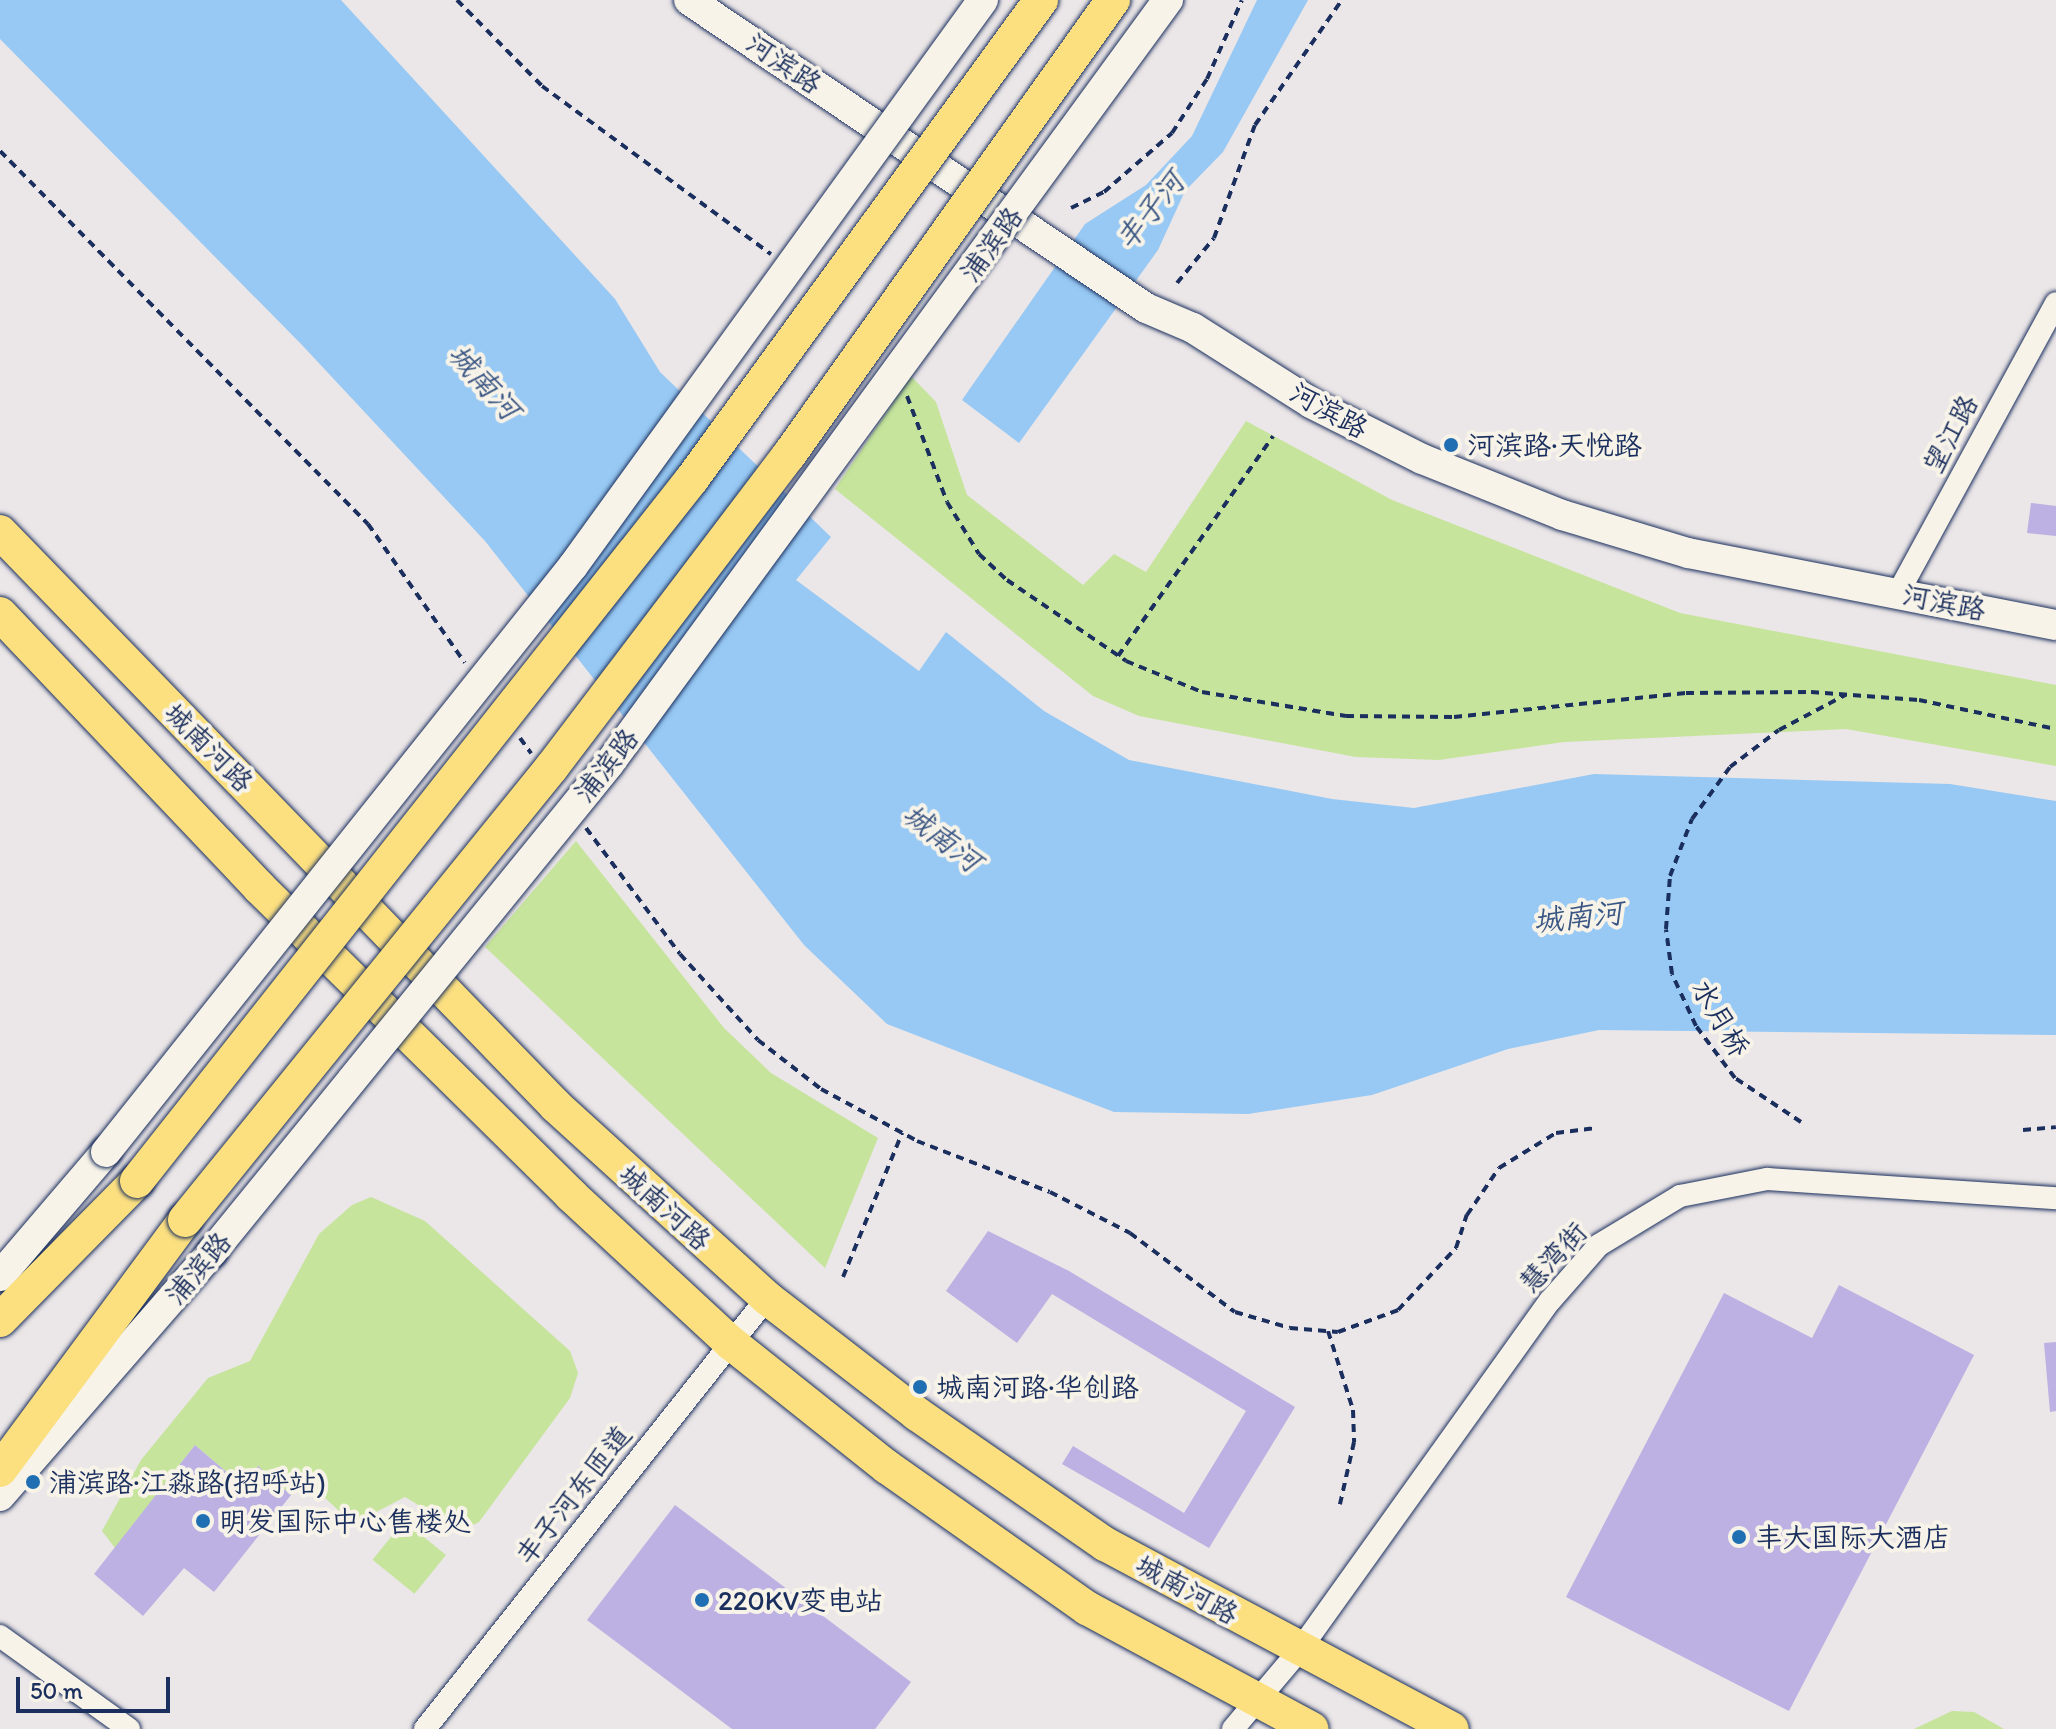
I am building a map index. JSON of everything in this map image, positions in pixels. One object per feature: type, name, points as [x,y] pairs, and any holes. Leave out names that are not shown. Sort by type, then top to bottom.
[{"type":"main road","points":[[0,1320],[137,1181],[692,479],[1041,0]]},
{"type":"main road","name":"浦滨路","points":[[0,1434],[185,1220],[552,767],[789,455],[1113,0]]},
{"type":"main road","name":"城南河路","points":[[0,532],[545,1095],[767,1298],[1018,1486],[1105,1544],[1299,1651],[1452,1729]]},
{"type":"main road","name":"城南河路","points":[[0,614],[260,888],[571,1195],[731,1343],[887,1467],[1087,1608],[1253,1702],[1312,1729]]},
{"type":"main road","points":[[0,1470],[185,1220]]},
{"type":"street","name":"河滨路","points":[[689,0],[1041,242],[1146,308],[1193,328],[1311,403],[1422,459],[1562,515],[1688,553],[2056,625]]},
{"type":"street","points":[[0,1276],[106,1152],[573,566],[983,0]]},
{"type":"street","name":"浦滨路","points":[[0,1496],[212,1252],[609,764],[1168,0]]},
{"type":"street","name":"望江路","points":[[1898,593],[2056,303]]},
{"type":"street","name":"慧湾街","points":[[1233,1729],[1299,1651],[1550,1301],[1599,1245],[1680,1196],[1767,1179],[2056,1198]]},
{"type":"street","name":"丰子河东匝道","points":[[425,1729],[767,1298]]},
{"type":"street","points":[[0,1636],[129,1729]]},
{"type":"path","points":[[457,0],[542,86],[779,262]]},
{"type":"path","points":[[1071,208],[1104,192],[1172,133],[1207,79],[1242,0]]},
{"type":"path","points":[[1177,283],[1214,238],[1255,125],[1342,0]]},
{"type":"path","points":[[0,151],[368,524],[468,666]]},
{"type":"path","points":[[904,388],[947,502],[979,554],[1007,580],[1118,656],[1202,692],[1346,716],[1454,717],[1686,693],[1847,694],[1919,700],[2056,729]]},
{"type":"path","points":[[1118,656],[1171,572],[1273,436]]},
{"type":"path","name":"水月桥","points":[[1801,1122],[1735,1078],[1696,1026],[1672,974],[1666,929],[1670,876],[1692,819],[1730,767],[1779,730],[1847,694]]},
{"type":"path","points":[[512,727],[538,763]]},
{"type":"path","points":[[582,824],[680,954],[758,1040],[821,1089],[902,1133],[1050,1192],[1130,1233],[1235,1312],[1328,1331],[1398,1310],[1456,1248],[1467,1215],[1499,1168],[1556,1133],[1596,1128]]},
{"type":"path","points":[[2023,1130],[2056,1127]]},
{"type":"path","points":[[843,1277],[902,1133]]},
{"type":"path","points":[[1328,1331],[1353,1410],[1354,1442],[1340,1504]]},
{"type":"green space","points":[[911,376],[936,402],[967,495],[1083,585],[1114,554],[1146,572],[1246,421],[1392,500],[1680,613],[2056,685],[2056,766],[1846,729],[1564,742],[1439,760],[1356,757],[1139,716],[1093,696],[835,489]]},
{"type":"green space","points":[[576,841],[724,1028],[771,1073],[878,1138],[825,1268],[485,947]]},
{"type":"green space","points":[[371,1197],[425,1221],[570,1351],[578,1373],[570,1398],[479,1522],[467,1528],[449,1523],[405,1497],[353,1524],[307,1481],[291,1495],[258,1466],[243,1486],[195,1445],[115,1548],[102,1531],[141,1460],[208,1378],[250,1361],[319,1234],[352,1205]]},
{"type":"green space","points":[[404,1521],[446,1555],[414,1594],[373,1560]]},
{"type":"green space","points":[[1952,1711],[1974,1712],[2004,1729],[1914,1729]]},
{"type":"water","name":"城南河","points":[[0,0],[341,0],[615,299],[660,372],[831,537],[796,580],[919,671],[946,632],[1044,711],[1129,760],[1332,799],[1414,808],[1594,774],[1950,784],[2056,801],[2056,1035],[1599,1030],[1508,1049],[1372,1095],[1248,1114],[1114,1112],[887,1024],[804,945],[485,541],[302,345],[0,39]]},
{"type":"water","name":"丰子河","points":[[1257,0],[1308,0],[1223,152],[1185,191],[1158,250],[1019,443],[962,400],[1085,224],[1146,185],[1192,136]]},
{"type":"building","points":[[2031,503],[2056,506],[2056,536],[2027,533]]},
{"type":"building","points":[[988,1231],[1069,1271],[1295,1407],[1209,1548],[1062,1464],[1073,1446],[1184,1513],[1246,1411],[1052,1294],[1017,1343],[946,1291]]},
{"type":"building","name":"丰大国际大酒店","points":[[1839,1285],[1974,1355],[1789,1711],[1566,1597],[1724,1293],[1812,1338]]},
{"type":"building","points":[[2056,1342],[2056,1411],[2050,1412],[2044,1343]]},
{"type":"building","name":"明发国际中心售楼处","points":[[195,1445],[243,1486],[258,1466],[291,1495],[214,1592],[184,1568],[143,1616],[94,1574]]},
{"type":"building","name":"220KV变电站","points":[[675,1505],[911,1682],[875,1729],[732,1729],[587,1620]]},
{"type":"place","name":"河滨路·天悦路","points":[[1451,445]]},
{"type":"place","name":"城南河路·华创路","points":[[920,1387]]},
{"type":"place","name":"浦滨路·江淼路(招呼站)","points":[[33,1482]]},
{"type":"place","name":"明发国际中心售楼处","points":[[203,1521]]},
{"type":"place","name":"丰大国际大酒店","points":[[1739,1537]]},
{"type":"place","name":"220KV变电站","points":[[702,1600]]}]
